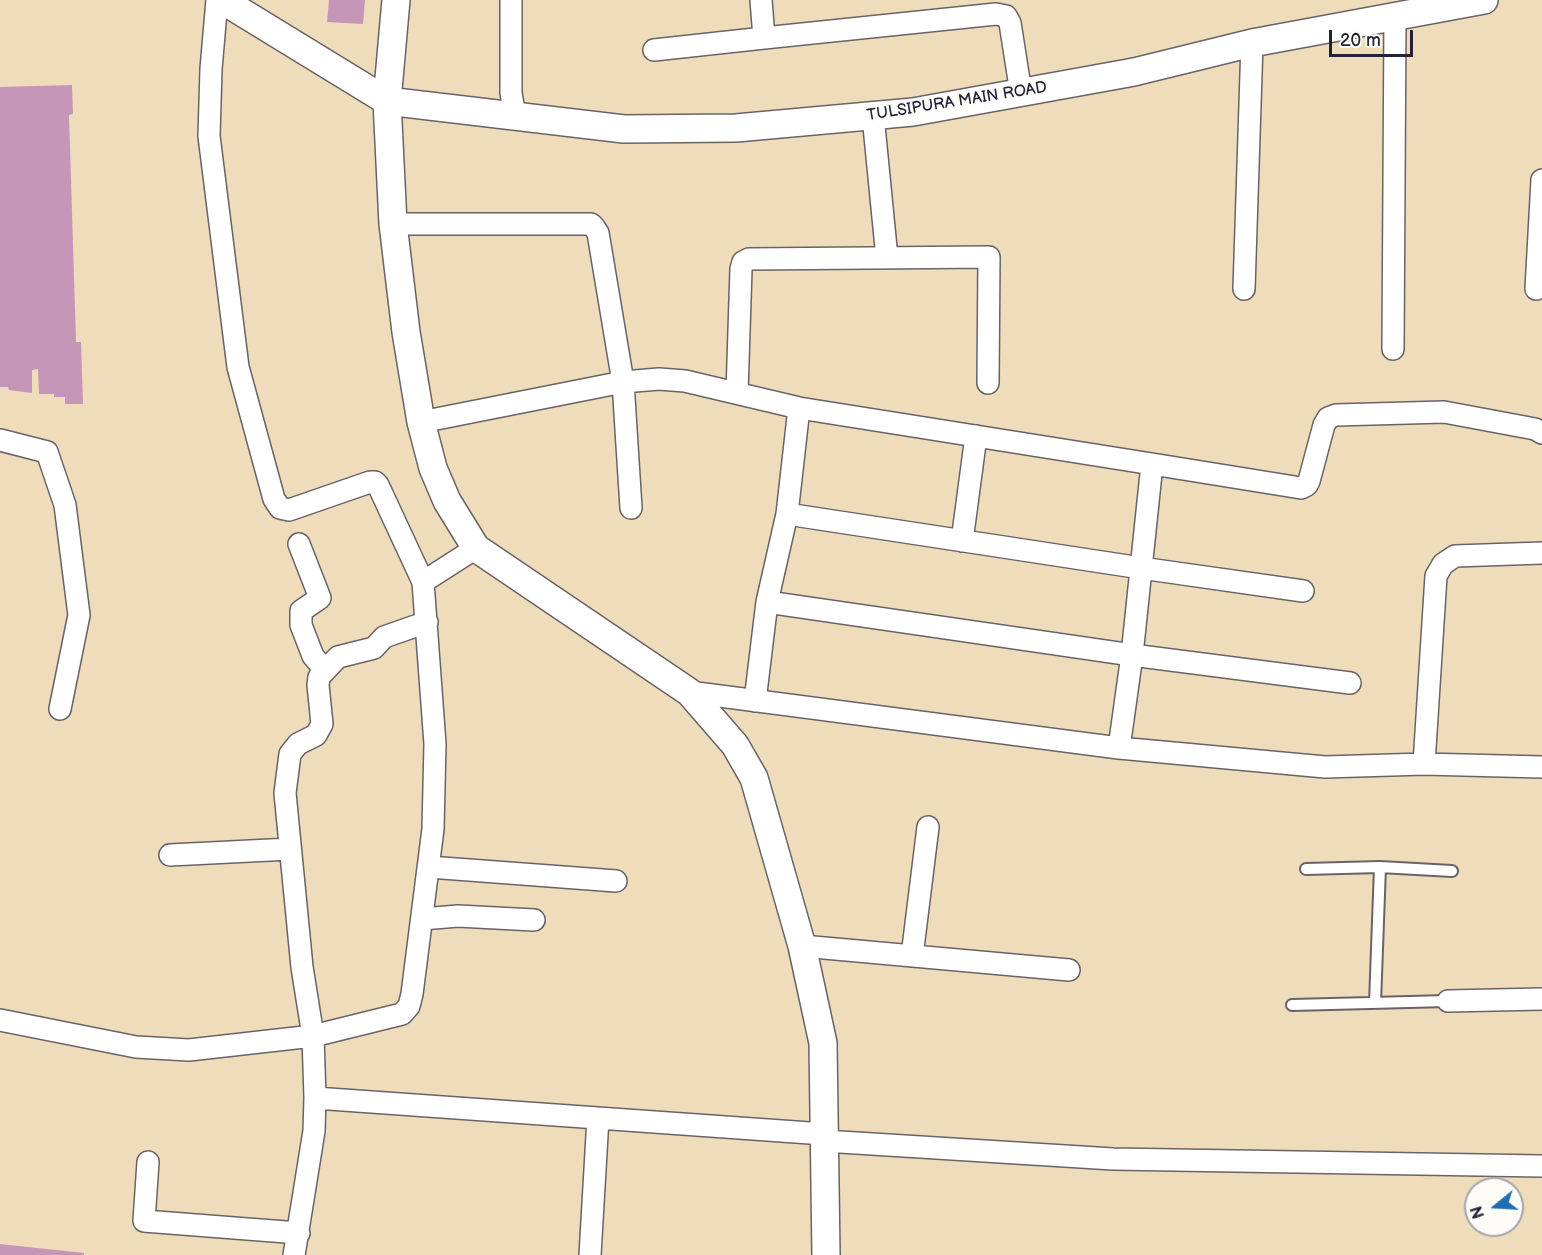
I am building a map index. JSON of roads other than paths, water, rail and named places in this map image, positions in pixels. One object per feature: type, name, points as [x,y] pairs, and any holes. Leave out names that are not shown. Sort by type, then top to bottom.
[{"type":"street","points":[[0,1020],[136,1047],[189,1050],[313,1036],[402,1014],[409,1006],[412,994],[433,829],[435,744],[423,582],[375,482],[289,510],[280,508],[274,500],[238,367],[209,136],[211,69],[217,0]]},
{"type":"street","points":[[222,0],[387,101]]},
{"type":"street","points":[[396,0],[387,101],[393,224],[406,333],[421,422],[433,468],[447,501],[476,548],[689,692],[735,745],[754,778],[802,946],[823,1043],[826,1255]]},
{"type":"street","points":[[511,0],[511,93],[515,116]]},
{"type":"street","points":[[761,0],[765,38]]},
{"type":"street","name":"TULSIPURA MAIN ROAD","points":[[387,101],[624,129],[736,128],[873,116],[913,112],[1134,72],[1252,43],[1408,10],[1484,0]]},
{"type":"street","points":[[1393,350],[1408,10]]},
{"type":"street","points":[[654,50],[996,14],[1006,16],[1010,23],[1021,93]]},
{"type":"street","points":[[1244,289],[1252,43]]},
{"type":"street","points":[[873,116],[887,258]]},
{"type":"street","points":[[1536,289],[1542,180]]},
{"type":"street","points":[[393,224],[591,224],[594,226],[598,233],[623,382],[632,508]]},
{"type":"street","points":[[737,393],[741,269],[743,262],[749,259],[989,257],[988,383]]},
{"type":"street","points":[[421,422],[623,382],[659,378],[685,381],[799,408],[1301,488],[1309,481],[1324,425],[1328,418],[1336,415],[1444,412],[1534,429],[1542,433]]},
{"type":"street","points":[[755,701],[767,602],[787,514],[799,408]]},
{"type":"street","points":[[962,541],[976,436]]},
{"type":"street","points":[[0,440],[47,452],[65,505],[79,615],[60,709]]},
{"type":"street","points":[[1119,748],[1132,655],[1152,464]]},
{"type":"street","points":[[787,514],[1303,591]]},
{"type":"street","points":[[299,544],[320,598],[301,611],[301,625],[313,656],[325,670]]},
{"type":"street","points":[[423,582],[476,548]]},
{"type":"street","points":[[1424,764],[1436,576],[1443,564],[1455,556],[1542,553]]},
{"type":"street","points":[[767,602],[1132,655],[1350,683]]},
{"type":"street","points":[[294,1255],[314,1131],[315,1098],[313,1036],[302,967],[285,793],[290,754],[298,744],[316,735],[322,724],[318,685],[325,670],[338,657],[374,648],[384,637],[427,622]]},
{"type":"street","points":[[689,692],[1119,748],[1325,767],[1424,764],[1542,767]]},
{"type":"street","points":[[912,956],[928,827]]},
{"type":"street","points":[[170,855],[290,849]]},
{"type":"street","points":[[429,867],[616,881]]},
{"type":"street","points":[[422,919],[458,916],[534,920]]},
{"type":"street","points":[[802,946],[1069,970]]},
{"type":"street","points":[[1448,1001],[1542,999],[1542,986]]},
{"type":"street","points":[[315,1098],[1113,1159],[1542,1166]]},
{"type":"street","points":[[590,1255],[598,1118]]},
{"type":"street","points":[[148,1162],[144,1221],[299,1233]]},
{"type":"lane","points":[[1306,869],[1380,867],[1452,871]]},
{"type":"lane","points":[[1375,1004],[1380,867]]},
{"type":"lane","points":[[1292,1005],[1448,1001]]}]
